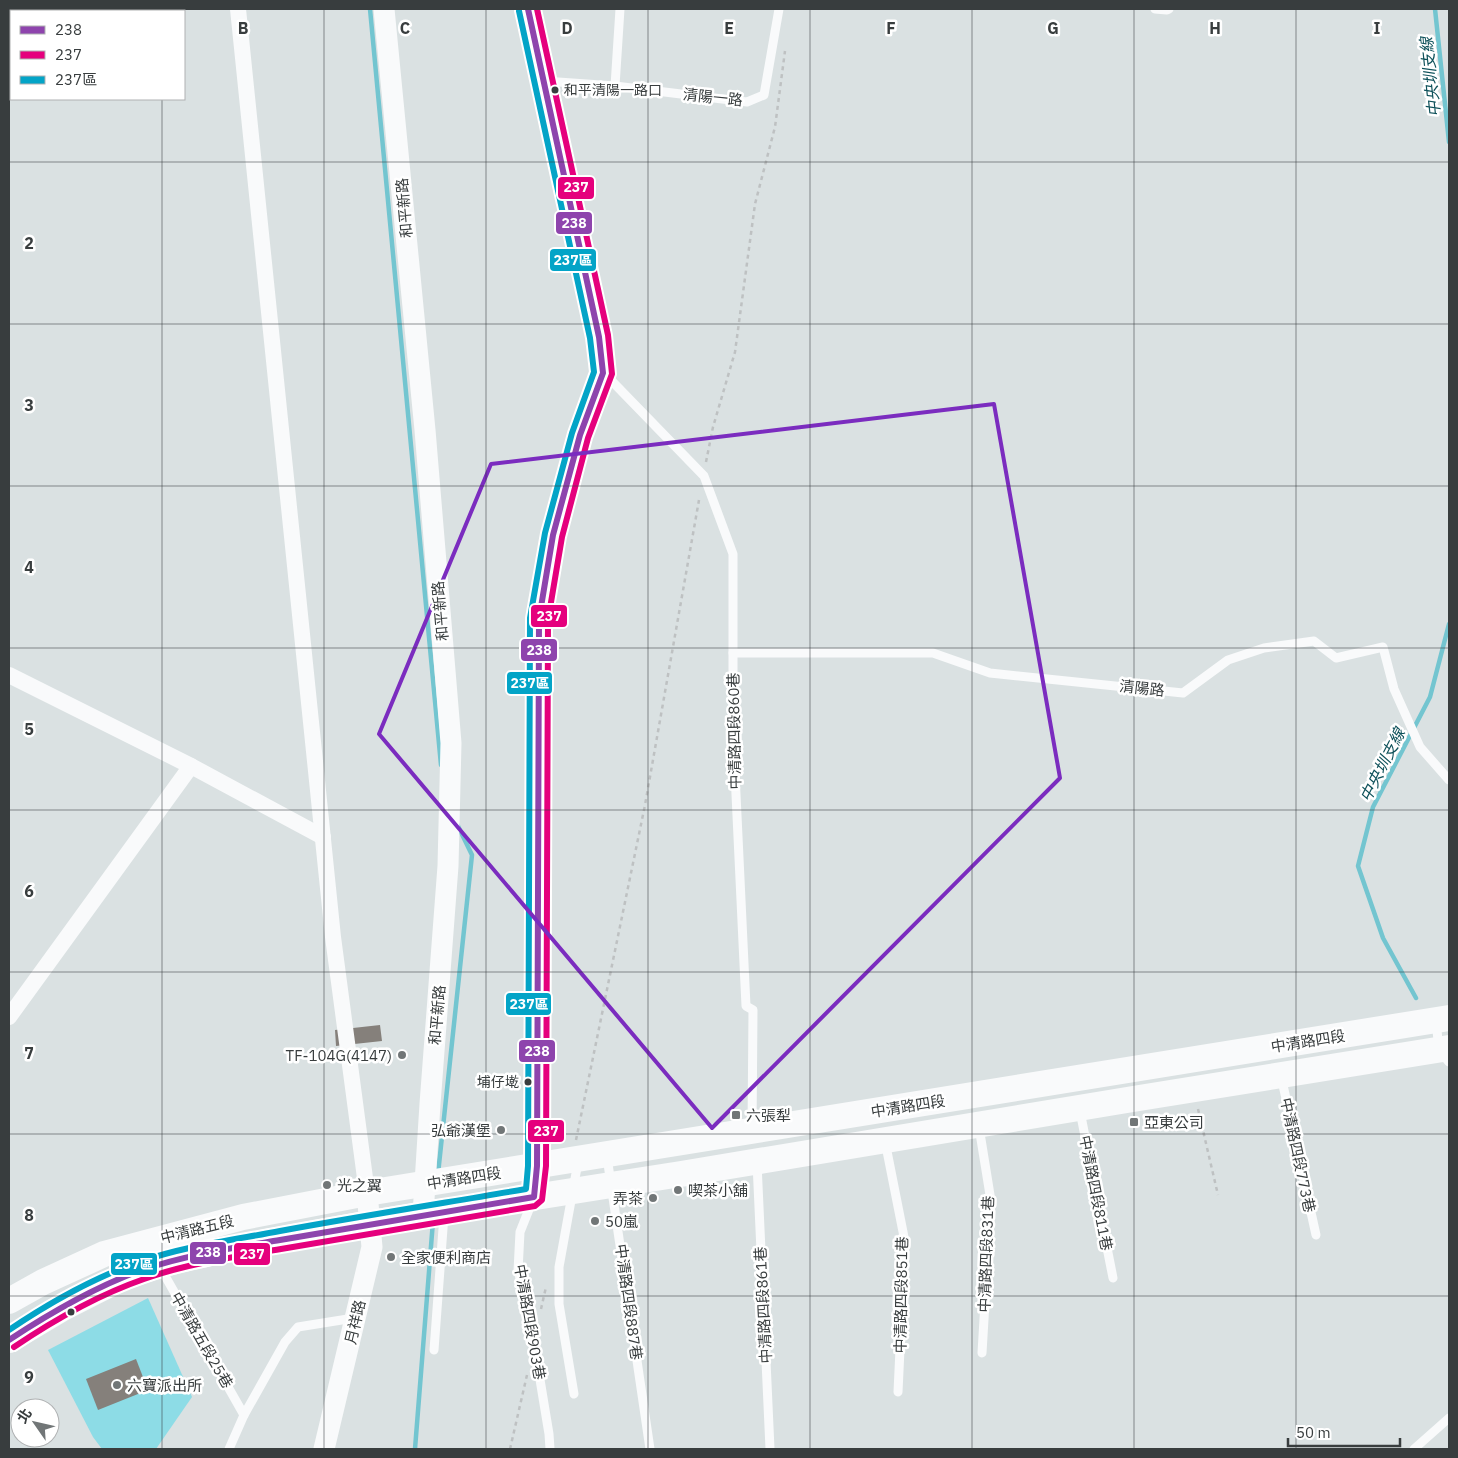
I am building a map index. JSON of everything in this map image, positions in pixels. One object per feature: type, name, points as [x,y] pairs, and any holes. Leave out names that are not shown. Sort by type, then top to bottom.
[{"type":"main road","name":"中清路四段","points":[[367,1193],[1442,1020]]},
{"type":"main road","name":"中清路四段","points":[[370,1223],[1280,1076],[1446,1053]]},
{"type":"main road","points":[[839,1117],[845,1147]]},
{"type":"main road","name":"中清路五段","points":[[9,1301],[43,1282],[104,1254],[243,1217],[367,1193]]},
{"type":"main road","name":"中清路五段","points":[[9,1340],[61,1308],[114,1282],[159,1265],[223,1250],[370,1223]]},
{"type":"street","points":[[238,9],[344,1032],[367,1193]]},
{"type":"street","name":"和平新路","points":[[384,9],[425,430],[451,743],[448,866],[430,1104],[434,1182],[433,1214]]},
{"type":"street","points":[[528,9],[600,337],[603,373],[580,435],[553,535],[539,619],[537,1166],[534,1198]]},
{"type":"street","points":[[9,675],[191,766],[323,837]]},
{"type":"street","points":[[9,1017],[191,766]]},
{"type":"street","name":"月祥路","points":[[324,1449],[372,1246],[367,1193]]},
{"type":"lane","points":[[615,86],[620,9]]},
{"type":"lane","name":"清陽一路","points":[[544,81],[615,86],[748,102],[764,95],[779,9]]},
{"type":"lane","points":[[1155,9],[1169,9]]},
{"type":"lane","name":"中清路四段860巷","points":[[603,373],[704,476],[733,554],[733,731],[746,1006],[754,1010],[752,1131]]},
{"type":"lane","name":"清陽路","points":[[733,652],[933,653],[990,673],[1183,693],[1228,660],[1264,648],[1314,641],[1336,658],[1384,647],[1394,689],[1420,747],[1449,780]]},
{"type":"lane","points":[[1442,1020],[1446,1053]]},
{"type":"lane","name":"中清路四段773巷","points":[[1280,1076],[1316,1234]]},
{"type":"lane","name":"中清路四段811巷","points":[[1080,1108],[1113,1278]]},
{"type":"lane","name":"中清路四段831巷","points":[[978,1125],[991,1201],[982,1353]]},
{"type":"lane","name":"中清路四段851巷","points":[[885,1140],[905,1242],[898,1392]]},
{"type":"lane","name":"中清路四段887巷","points":[[607,1154],[650,1449]]},
{"type":"lane","points":[[574,1394],[559,1304],[559,1267],[579,1159]]},
{"type":"lane","name":"中清路四段861巷","points":[[757,1161],[770,1449]]},
{"type":"lane","name":"中清路四段903巷","points":[[534,1198],[520,1232],[518,1271],[528,1307],[550,1449]]},
{"type":"lane","points":[[433,1214],[434,1350]]},
{"type":"lane","name":"中清路五段25巷","points":[[159,1265],[244,1415]]},
{"type":"lane","points":[[229,1449],[244,1415],[285,1342],[298,1327],[356,1318]]},
{"type":"lane","points":[[1414,1449],[1449,1418]]},
{"type":"path","points":[[625,896],[645,805],[713,426],[735,352],[755,204],[775,126],[786,43]]},
{"type":"path","points":[[1194,1090],[1218,1195]]},
{"type":"highlighted area","points":[[994,404],[1060,778],[712,1128],[379,734],[491,464]]},
{"type":"shaded area","points":[[148,1298],[192,1397],[156,1449],[102,1449],[93,1437],[48,1350]]},
{"type":"building","points":[[380,1025],[382,1041],[336,1046],[335,1030]]},
{"type":"building","name":"六寶派出所","points":[[136,1359],[148,1390],[98,1410],[86,1379]]},
{"type":"waterway","points":[[370,9],[441,765]]},
{"type":"waterway","name":"中央圳支線","points":[[1435,9],[1449,142]]},
{"type":"waterway","name":"中央圳支線","points":[[1416,998],[1383,938],[1358,866],[1373,807],[1430,697],[1449,624]]},
{"type":"waterway","points":[[438,1174],[472,855],[457,824]]},
{"type":"waterway","points":[[415,1449],[433,1221]]},
{"type":"transit line","name":"238","points":[[9,1340],[88,1293],[139,1271],[174,1261],[209,1252],[534,1197],[537,1166],[539,619],[553,535],[580,435],[603,373],[599,337],[528,9]]},
{"type":"transit line","name":"237","points":[[14,1347],[93,1300],[161,1273],[229,1258],[535,1206],[542,1200],[546,1166],[548,620],[562,537],[588,438],[612,374],[608,335],[537,9]]},
{"type":"transit line","name":"237區","points":[[9,1330],[88,1283],[156,1256],[311,1225],[526,1189],[528,1166],[530,618],[545,533],[572,433],[594,372],[590,338],[519,11]]},
{"type":"place","name":"和平清陽一路口","points":[[555,90]]},
{"type":"place","name":"TF-104G(4147)","points":[[402,1055]]},
{"type":"place","name":"埔仔墘","points":[[528,1082]]},
{"type":"place","name":"六張犁","points":[[736,1115]]},
{"type":"place","name":"亞東公司","points":[[1134,1122]]},
{"type":"place","name":"弘爺漢堡","points":[[501,1130]]},
{"type":"place","name":"光之翼","points":[[327,1185]]},
{"type":"place","name":"喫茶小舖","points":[[678,1190]]},
{"type":"place","name":"弄茶","points":[[653,1198]]},
{"type":"place","name":"50嵐","points":[[595,1221]]},
{"type":"place","name":"全家便利商店","points":[[391,1257]]},
{"type":"place","name":"六寶派出所","points":[[117,1385]]}]
